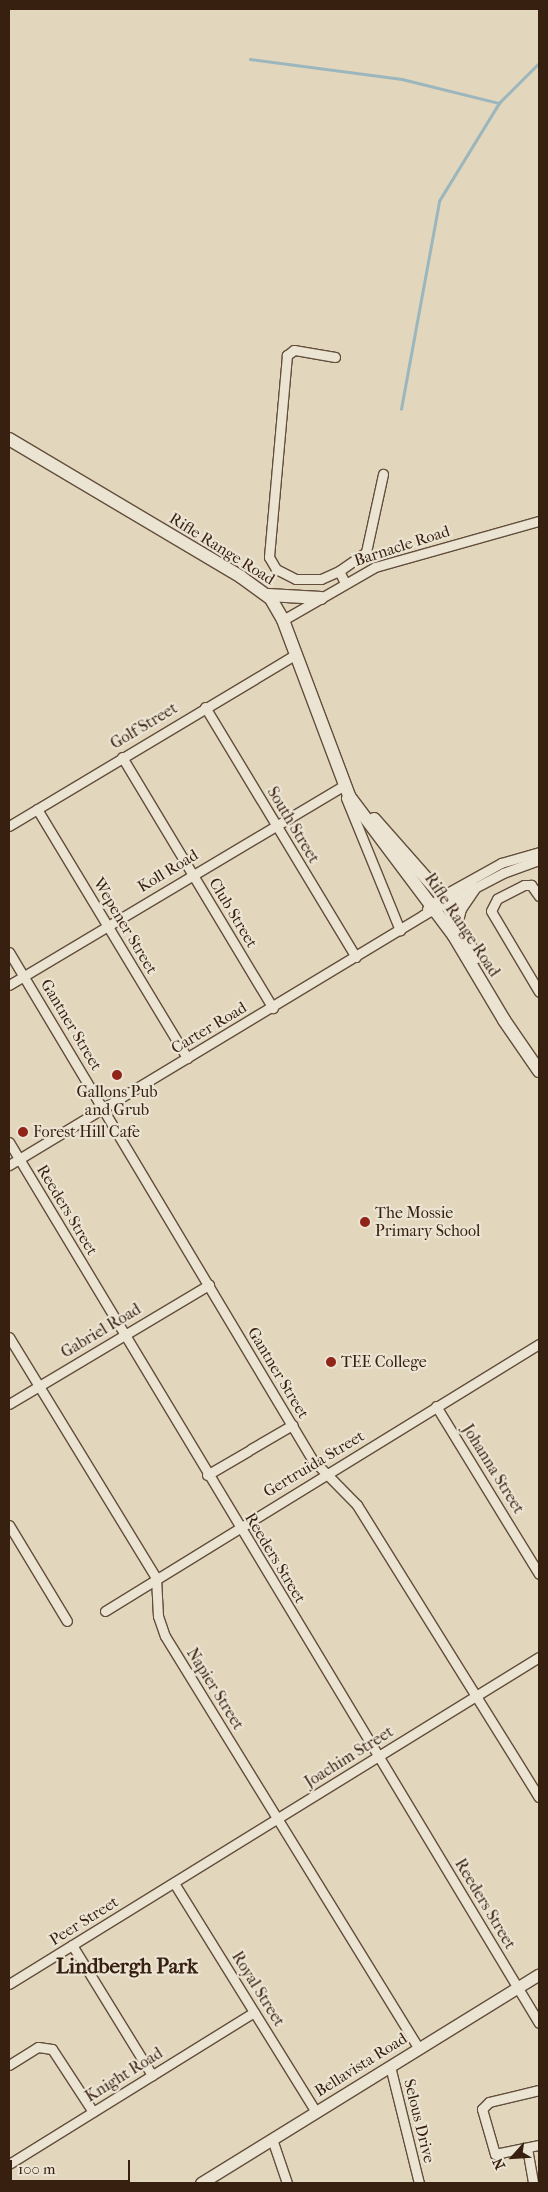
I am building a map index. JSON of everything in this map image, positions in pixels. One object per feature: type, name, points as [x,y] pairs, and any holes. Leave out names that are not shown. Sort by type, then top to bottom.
[{"type":"main road","name":"Rifle Range Road","points":[[9,439],[268,595],[283,620],[343,786],[439,903],[457,921],[519,1034],[539,1063]]},
{"type":"main road","points":[[268,595],[321,598]]},
{"type":"main road","points":[[457,921],[460,909],[474,888]]},
{"type":"main road","name":"Rifle Range Road","points":[[439,903],[539,1071]]},
{"type":"street","points":[[335,357],[294,350],[287,355],[269,557],[276,569],[296,579],[321,579],[339,571],[366,552],[382,474]]},
{"type":"street","name":"Barnacle Road","points":[[283,620],[345,582],[375,567],[539,521]]},
{"type":"street","points":[[339,571],[345,582]]},
{"type":"street","name":"Golf Street","points":[[9,826],[296,654]]},
{"type":"street","name":"South Street","points":[[205,707],[356,958]]},
{"type":"street","name":"Club Street","points":[[122,757],[273,1008]]},
{"type":"street","name":"Koll Road","points":[[9,985],[275,824],[343,786]]},
{"type":"street","name":"Rifle Range Road","points":[[343,786],[400,930]]},
{"type":"street","name":"Wepener Street","points":[[37,809],[187,1058]]},
{"type":"street","points":[[439,903],[500,863],[539,852]]},
{"type":"street","points":[[439,903],[514,868],[539,860]]},
{"type":"street","points":[[539,896],[531,884],[524,885],[497,899],[491,911],[539,992]]},
{"type":"street","name":"Carter Road","points":[[9,1165],[356,958],[439,903]]},
{"type":"street","name":"Gantner Street","points":[[9,952],[292,1425],[326,1475],[358,1505],[539,1797]]},
{"type":"street","name":"Reeders Street","points":[[9,1142],[207,1475],[539,2023]]},
{"type":"street","name":"Gabriel Road","points":[[9,1404],[209,1285]]},
{"type":"street","name":"Napier Street","points":[[9,1336],[156,1578],[158,1616],[165,1636],[418,2048]]},
{"type":"street","name":"Gertruida Street","points":[[105,1611],[436,1406],[538,1347]]},
{"type":"street","name":"Johanna Street","points":[[436,1406],[539,1574]]},
{"type":"street","points":[[207,1475],[292,1425]]},
{"type":"street","points":[[9,1524],[67,1621]]},
{"type":"street","name":"Joachim Street","points":[[174,1883],[539,1657]]},
{"type":"street","name":"Peer Street","points":[[9,1984],[174,1883]]},
{"type":"street","name":"Royal Street","points":[[174,1883],[316,2112]]},
{"type":"street","points":[[72,1945],[152,2075]]},
{"type":"street","name":"Bellavista Road","points":[[201,2183],[539,1974]]},
{"type":"street","name":"Knight Road","points":[[9,2164],[254,2012]]},
{"type":"street","points":[[9,2065],[38,2047],[52,2048],[93,2112]]},
{"type":"street","name":"Selous Drive","points":[[390,2066],[419,2183]]},
{"type":"street","points":[[539,2090],[489,2102],[482,2109],[495,2154],[539,2145]]},
{"type":"street","points":[[272,2139],[287,2183]]},
{"type":"street","points":[[527,2148],[533,2183]]},
{"type":"waterway","points":[[250,59],[402,79],[499,103]]},
{"type":"waterway","points":[[401,409],[439,201],[499,103],[539,63]]},
{"type":"place","name":"Gallons Pub and Grub","points":[[117,1075]]},
{"type":"place","name":"Forest Hill Cafe","points":[[23,1132]]},
{"type":"place","name":"The Mossie Primary School","points":[[365,1222]]},
{"type":"place","name":"TEE College","points":[[331,1362]]},
{"type":"district","name":"Lindbergh Park","points":[[127,1966]]}]
